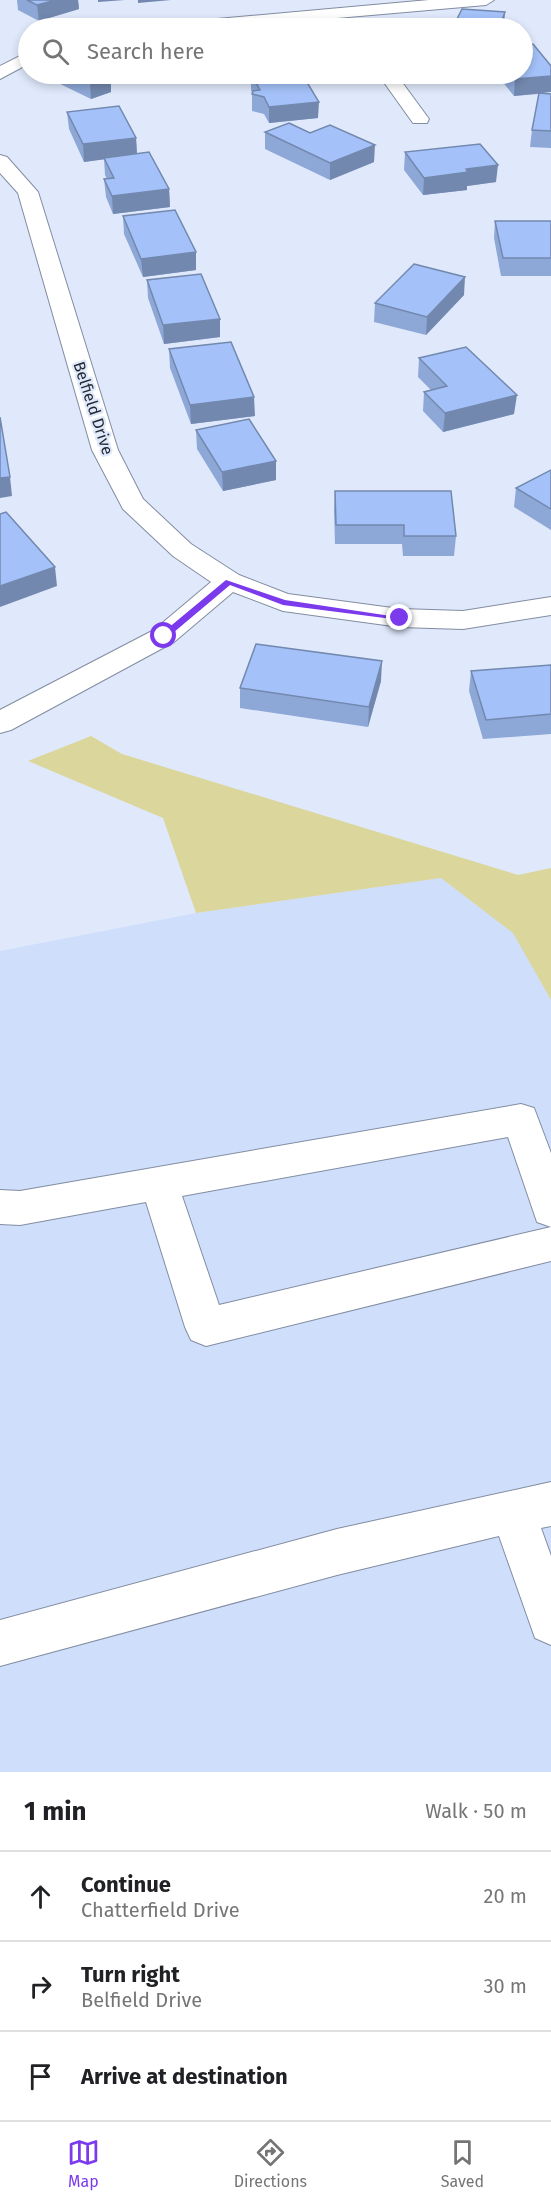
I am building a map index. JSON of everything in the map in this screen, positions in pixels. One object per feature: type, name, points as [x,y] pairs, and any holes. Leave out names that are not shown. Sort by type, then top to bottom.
[{"type":"street","points":[[286,18],[486,0]]},
{"type":"street","points":[[343,13],[347,18]]},
{"type":"street","points":[[0,74],[18,63]]},
{"type":"street","points":[[394,84],[420,119]]},
{"type":"street","name":"Belfield Drive","points":[[0,161],[28,192],[105,450],[132,503],[183,550],[229,581],[283,602],[400,618],[463,620],[551,606]]},
{"type":"street","points":[[0,723],[164,636],[229,581]]},
{"type":"street","points":[[0,1207],[20,1208],[521,1119],[551,1210]]},
{"type":"street","points":[[159,1184],[206,1327],[551,1244]]},
{"type":"street","points":[[0,1643],[336,1552],[532,1508],[551,1622]]},
{"type":"shaded area","points":[[91,736],[122,754],[518,875],[551,868],[551,1000],[513,933],[441,878],[196,913],[163,818],[28,761]]},
{"type":"shaded area","points":[[441,878],[513,932],[551,1000],[551,1772],[0,1772],[0,951],[196,913]]},
{"type":"building","points":[[27,0],[56,0],[37,5]]},
{"type":"building","points":[[462,9],[505,12],[503,18],[458,18]]},
{"type":"building","points":[[533,44],[551,66],[551,76],[533,78]]},
{"type":"building","points":[[257,84],[308,84],[319,102],[269,107],[264,97],[252,94],[253,91],[260,90]]},
{"type":"building","points":[[539,93],[551,94],[551,131],[532,130]]},
{"type":"building","points":[[119,106],[136,138],[83,144],[67,112]]},
{"type":"building","points":[[289,123],[310,133],[330,125],[375,145],[330,163],[265,132]]},
{"type":"building","points":[[480,144],[498,165],[424,178],[405,152]]},
{"type":"building","points":[[149,152],[169,189],[112,196],[104,179],[114,178],[104,158]]},
{"type":"building","points":[[175,210],[196,252],[141,259],[123,216]]},
{"type":"building","points":[[495,221],[551,221],[551,258],[503,258]]},
{"type":"building","points":[[414,264],[465,277],[427,317],[375,303]]},
{"type":"building","points":[[201,274],[220,319],[163,325],[147,280]]},
{"type":"building","points":[[231,342],[254,397],[190,405],[169,349]]},
{"type":"building","points":[[466,347],[517,395],[445,413],[424,392],[447,386],[419,358]]},
{"type":"building","points":[[0,417],[10,477],[0,478]]},
{"type":"building","points":[[249,419],[276,461],[222,472],[196,430]]},
{"type":"building","points":[[551,470],[551,509],[516,488]]},
{"type":"building","points":[[335,491],[451,491],[456,536],[404,536],[404,525],[336,525]]},
{"type":"building","points":[[6,512],[55,567],[0,586],[0,514]]},
{"type":"building","points":[[256,644],[382,661],[369,707],[240,688]]},
{"type":"building","points":[[551,665],[551,714],[486,720],[471,671]]},
{"type":"route","points":[[164,636],[229,581],[283,602],[400,618]]}]
